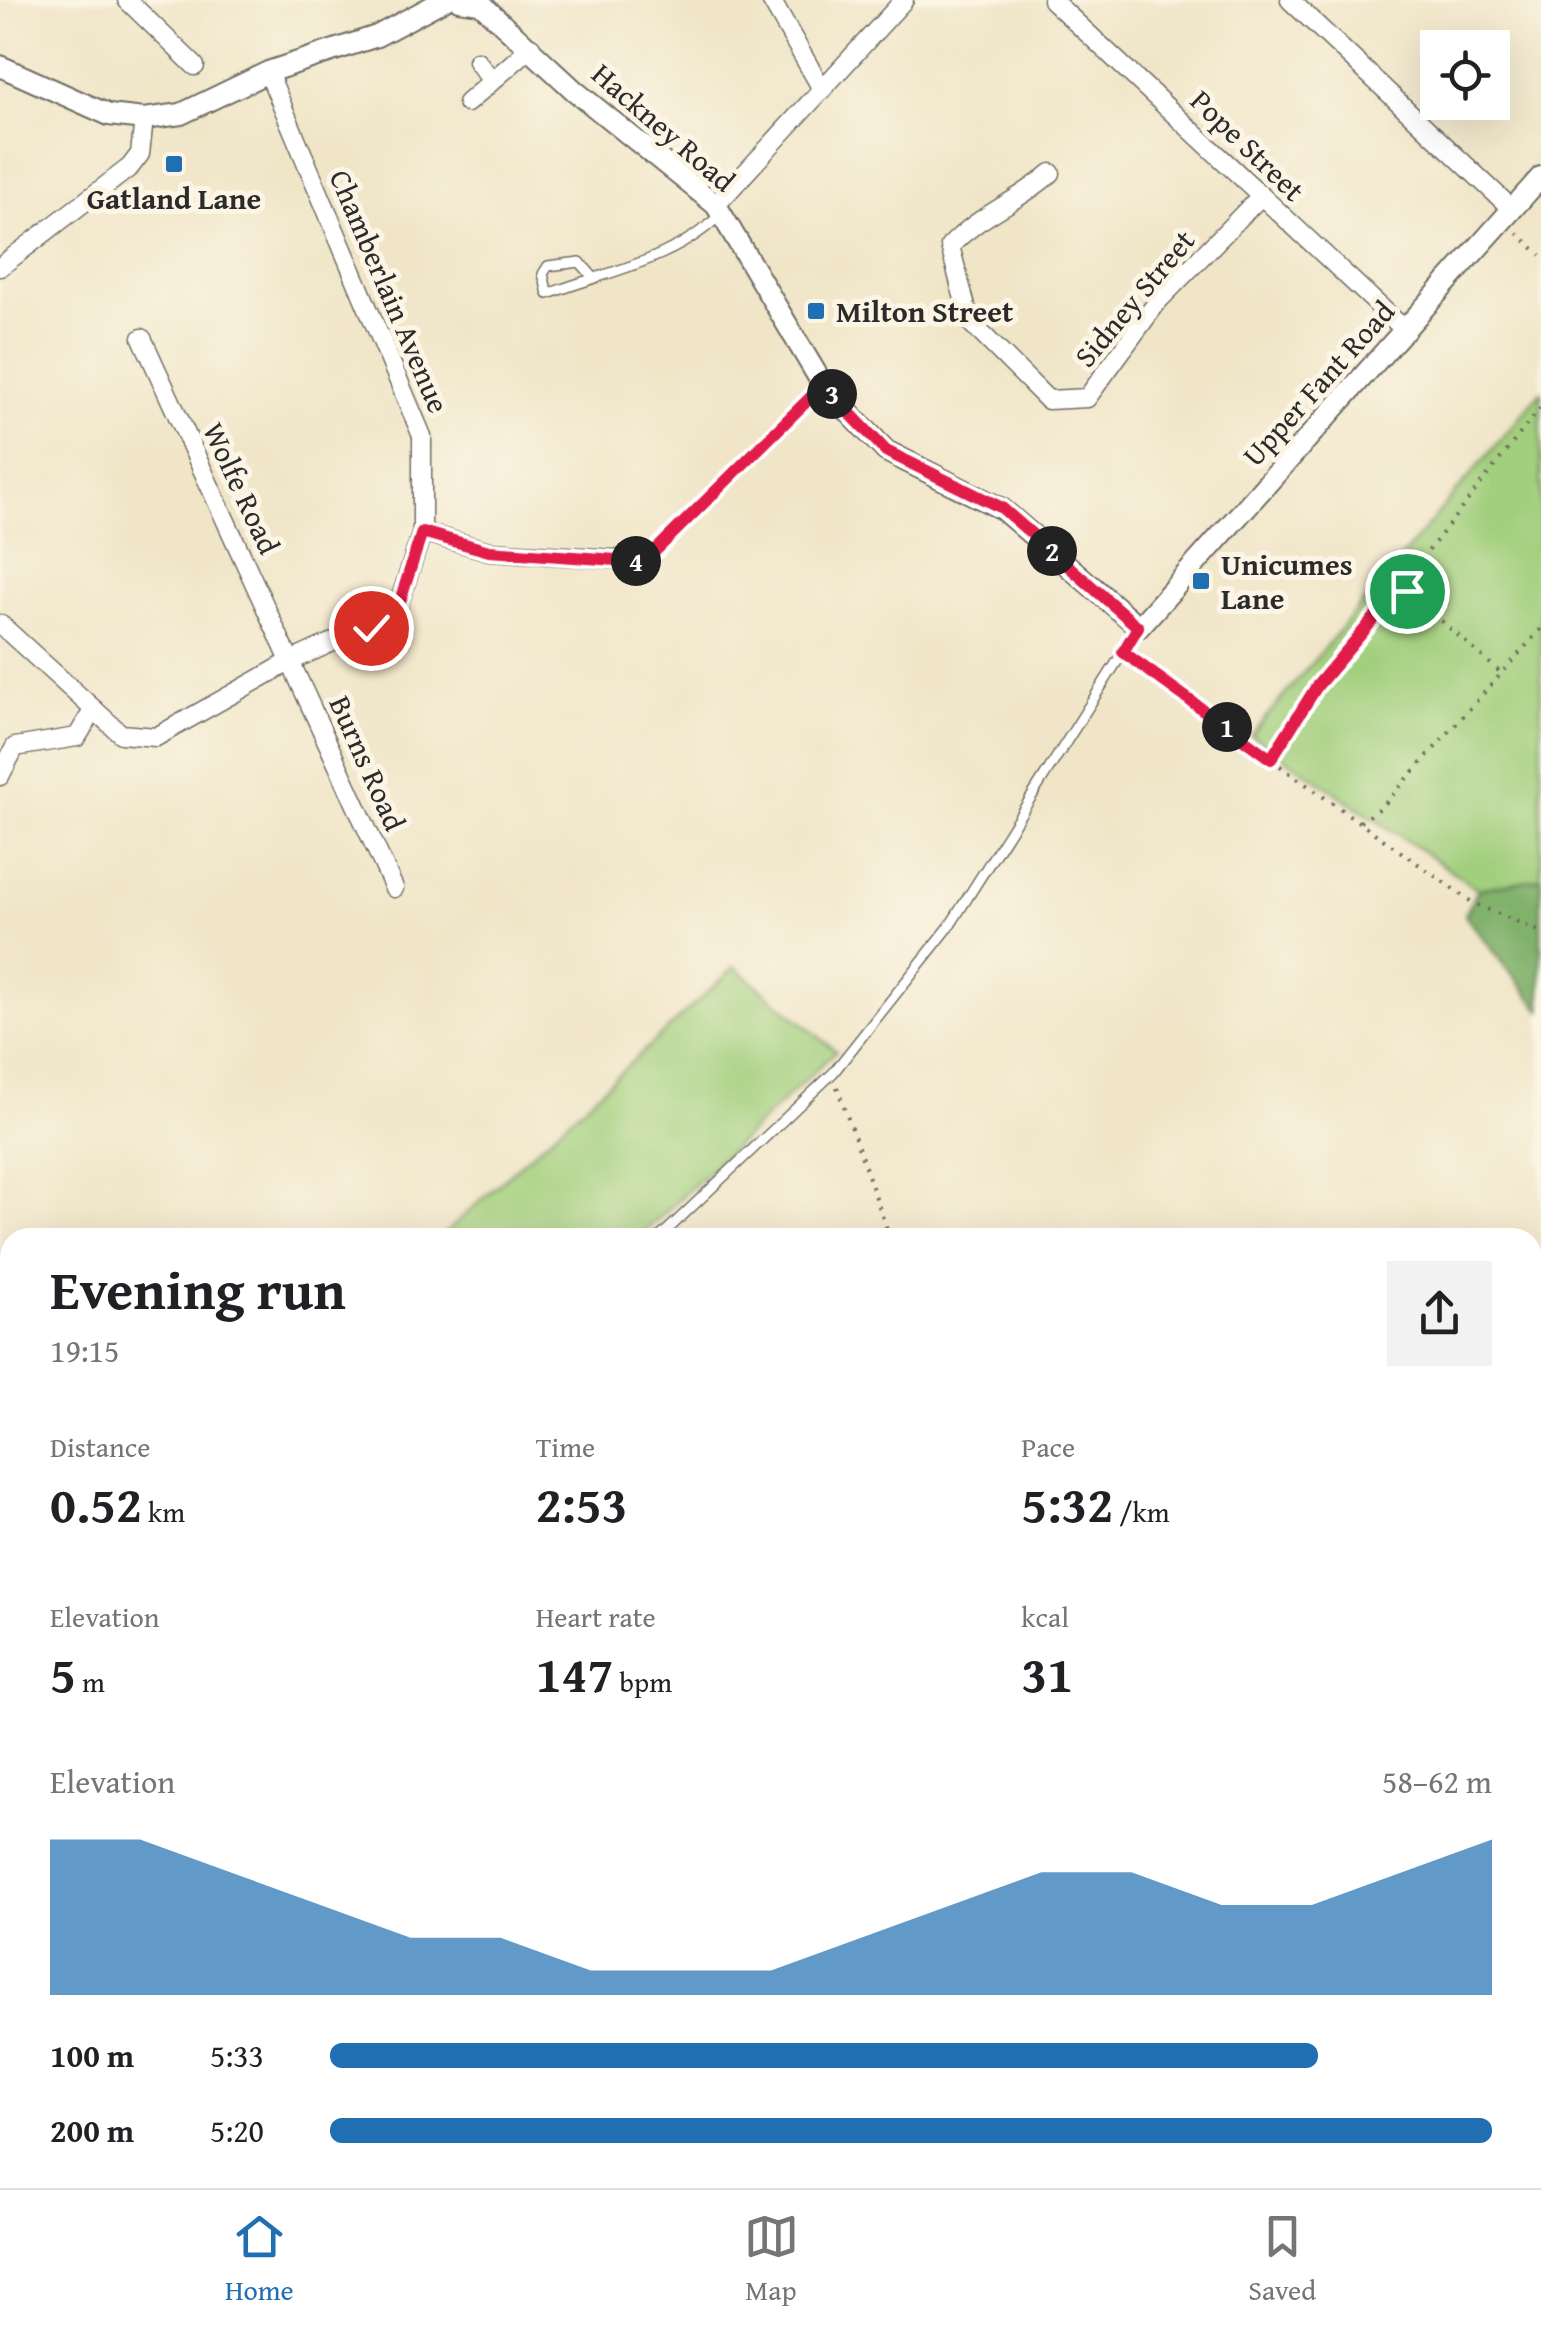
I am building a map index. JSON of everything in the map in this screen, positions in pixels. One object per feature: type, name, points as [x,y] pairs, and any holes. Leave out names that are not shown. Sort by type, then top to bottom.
[{"type":"street","points":[[128,0],[195,66]]},
{"type":"street","points":[[0,66],[109,115],[144,119],[181,114],[268,72],[377,36],[444,0]]},
{"type":"street","points":[[771,0],[822,89]]},
{"type":"street","points":[[718,210],[904,0]]},
{"type":"street","name":"Pope Street","points":[[1052,0],[1406,332]]},
{"type":"street","points":[[1290,0],[1507,215]]},
{"type":"street","name":"Hackney Road","points":[[473,1],[718,210],[823,385],[886,451],[1002,508],[1138,627]]},
{"type":"street","points":[[467,103],[531,48]]},
{"type":"street","points":[[477,61],[492,82]]},
{"type":"street","name":"Chamberlain Avenue","points":[[0,624],[121,734],[156,737],[291,661],[396,614],[422,532],[422,436],[268,72]]},
{"type":"street","points":[[0,267],[130,168],[140,154],[144,119]]},
{"type":"street","name":"Sidney Street","points":[[1050,173],[1019,200],[977,218],[950,246],[970,322],[1048,400],[1086,398],[1158,302],[1260,196]]},
{"type":"street","name":"Upper Fant Road","points":[[1138,627],[1541,177]]},
{"type":"street","name":"Wolfe Road","points":[[142,338],[291,661]]},
{"type":"street","points":[[422,532],[489,551],[644,562]]},
{"type":"street","name":"Burns Road","points":[[291,661],[394,888]]},
{"type":"street","points":[[2,766],[15,748],[77,737],[94,709]]},
{"type":"lane","points":[[594,276],[580,262],[548,266],[543,274],[548,294],[680,247],[718,210]]},
{"type":"lane","points":[[670,1228],[833,1073],[949,927],[1138,627]]},
{"type":"lane","points":[[1123,652],[1271,759]]},
{"type":"path","points":[[1507,215],[1541,254]]},
{"type":"path","points":[[644,562],[823,385]]},
{"type":"path","points":[[1541,407],[1394,595],[1317,686],[1271,759],[1473,903],[1541,932]]},
{"type":"path","points":[[1394,595],[1407,591],[1501,673]]},
{"type":"path","points":[[1360,822],[1382,807],[1541,628]]},
{"type":"path","points":[[833,1073],[887,1228]]},
{"type":"green space","points":[[1541,392],[1541,878],[1478,889],[1251,735]]},
{"type":"green space","points":[[1541,878],[1541,1010],[1465,915],[1478,889]]},
{"type":"green space","points":[[735,967],[836,1051],[649,1228],[451,1228]]},
{"type":"place","name":"Gatland Lane","points":[[174,164]]},
{"type":"place","name":"Milton Street","points":[[816,311]]},
{"type":"place","name":"Unicumes Lane","points":[[1201,581]]},
{"type":"route","points":[[371,628],[396,614],[422,532],[489,551],[644,562],[823,385],[886,451],[1002,508],[1138,627],[1123,652],[1271,759],[1317,686],[1394,595],[1407,591]]}]
